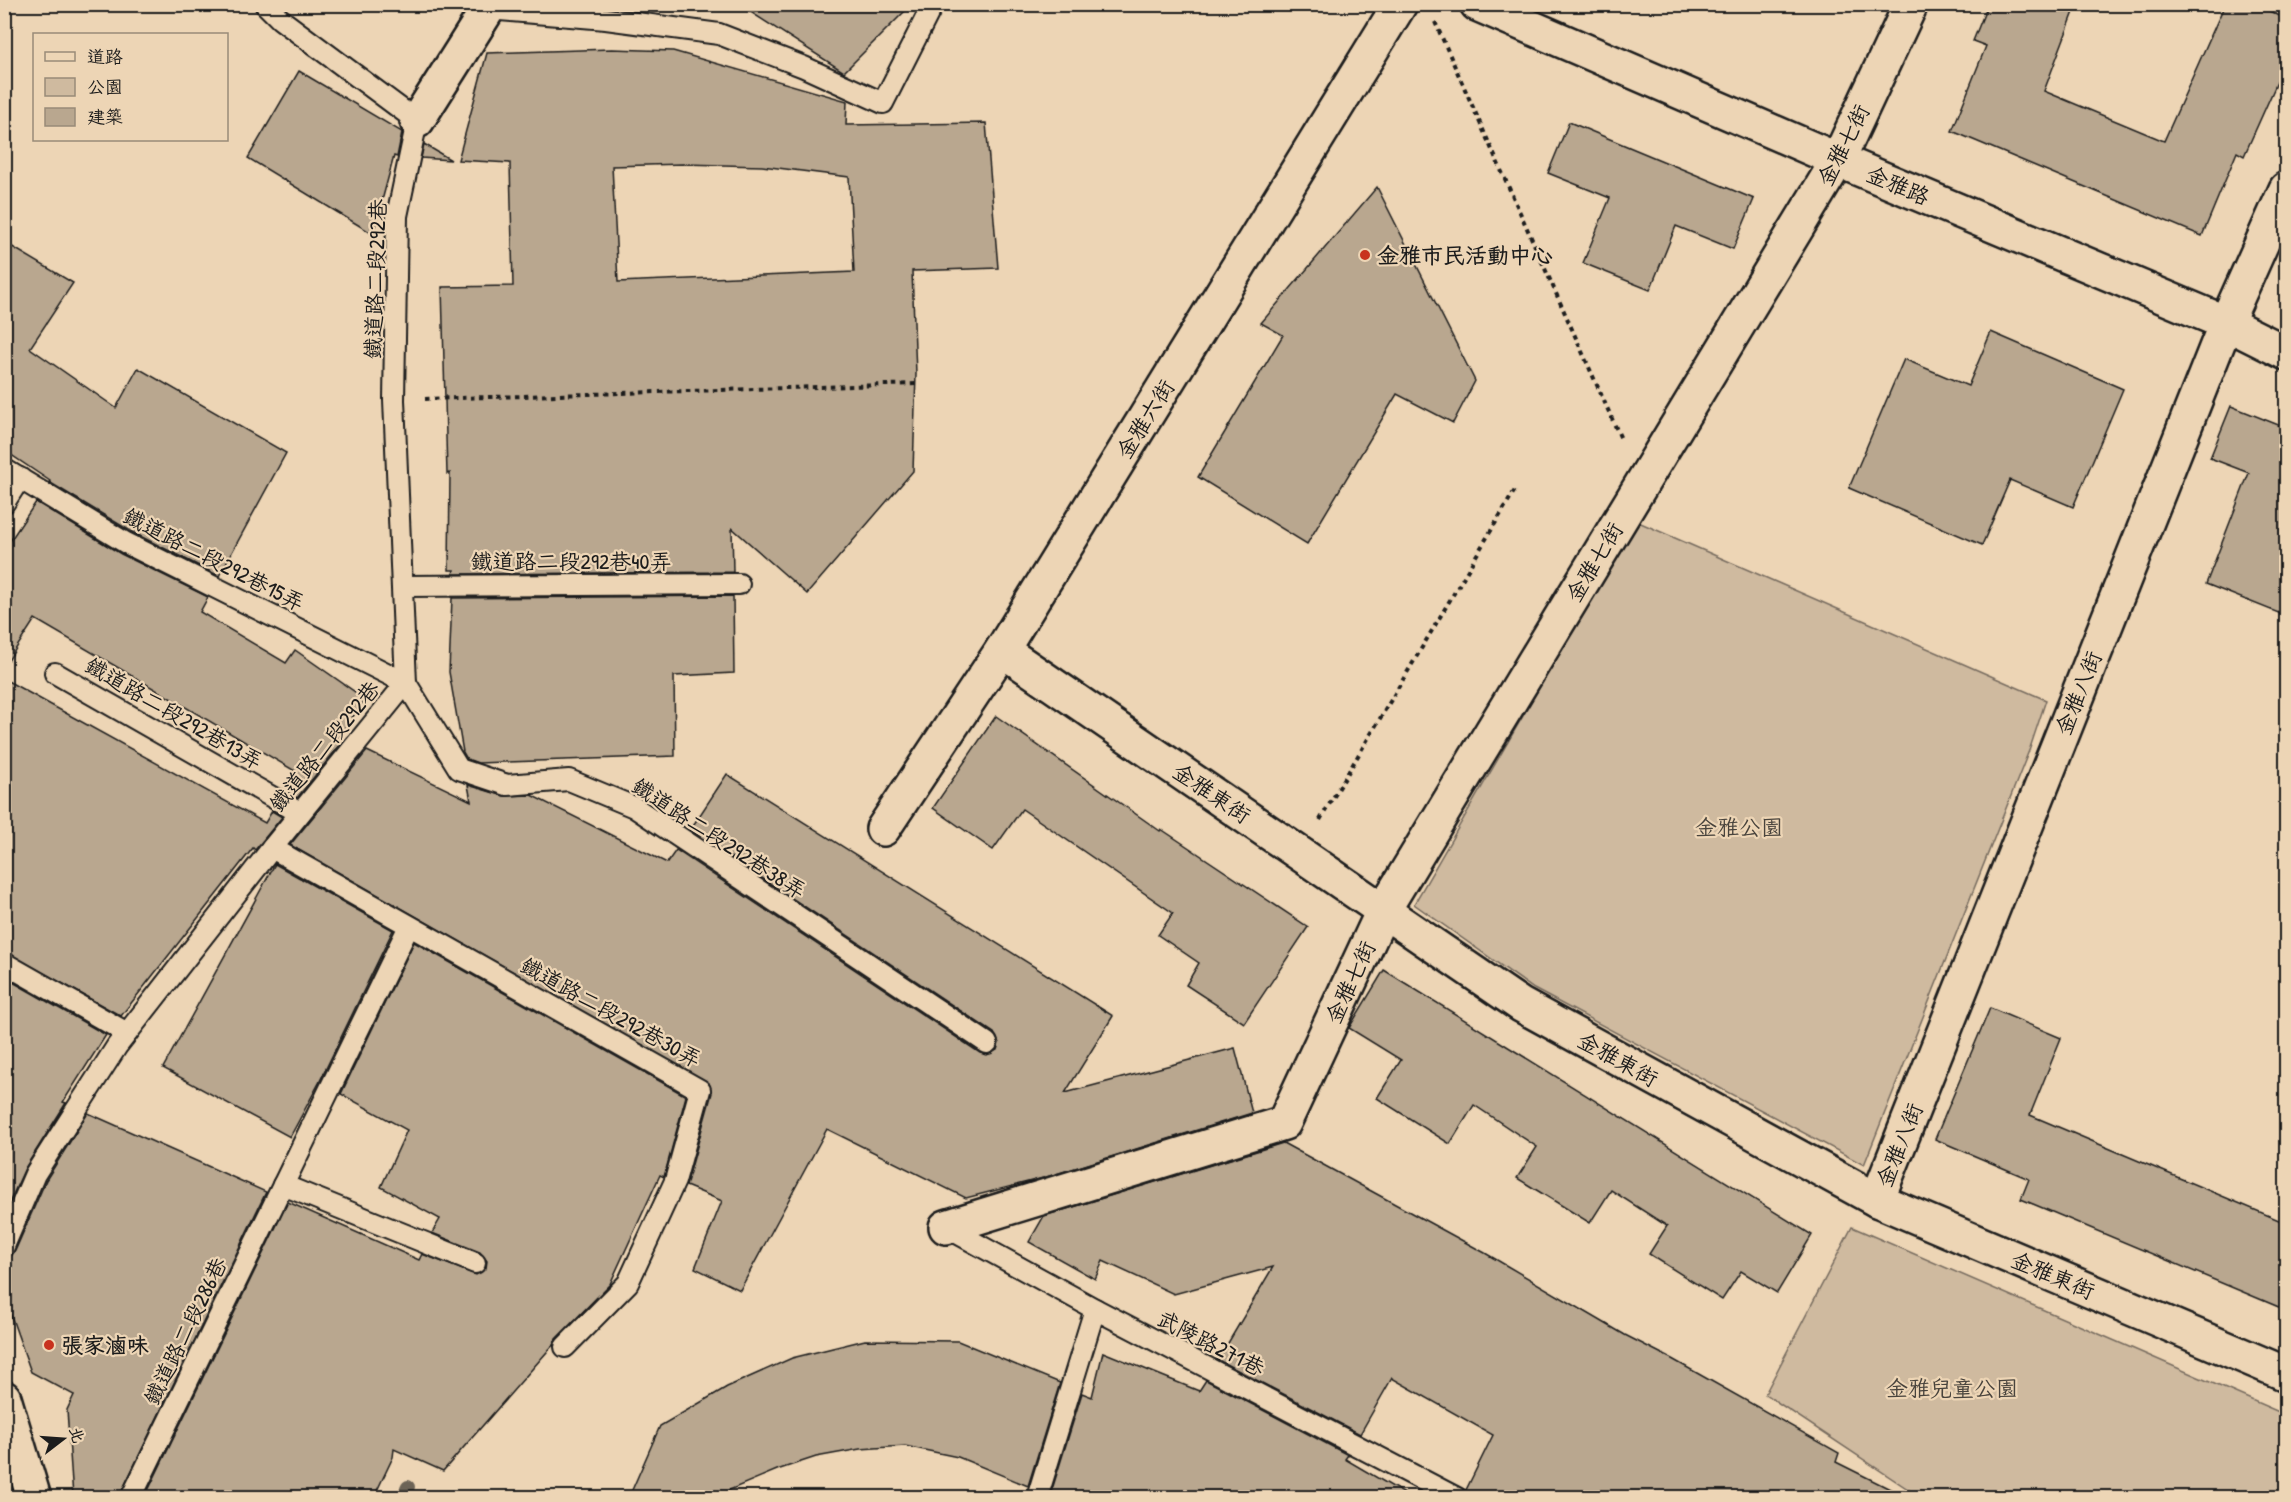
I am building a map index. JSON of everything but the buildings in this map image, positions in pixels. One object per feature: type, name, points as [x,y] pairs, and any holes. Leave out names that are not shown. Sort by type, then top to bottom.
[{"type":"street","name":"金雅六街","points":[[883,829],[1002,650],[1400,4]]},
{"type":"street","name":"金雅路","points":[[1477,4],[1838,160],[2226,323],[2286,353]]},
{"type":"street","name":"金雅七街","points":[[945,1227],[1284,1124],[1383,911],[1838,160],[1911,4]]},
{"type":"street","points":[[417,121],[489,7]]},
{"type":"street","name":"金雅八街","points":[[1877,1200],[2226,323],[2286,189]]},
{"type":"street","name":"金雅東街","points":[[1002,650],[1521,1005],[1877,1200],[2286,1374]]},
{"type":"street","points":[[4,1398],[34,1497]]},
{"type":"lane","points":[[266,4],[280,19],[417,121]]},
{"type":"lane","points":[[489,7],[606,18],[719,34],[804,67],[883,103],[933,4]]},
{"type":"lane","name":"鐵道路二段292巷","points":[[4,1246],[35,1174],[127,1033],[272,848],[406,683],[394,400],[397,216],[417,121]]},
{"type":"lane","points":[[4,503],[12,474]]},
{"type":"lane","name":"鐵道路二段292巷15弄","points":[[12,474],[126,543],[406,683]]},
{"type":"lane","name":"鐵道路二段292巷40弄","points":[[403,586],[739,584]]},
{"type":"lane","name":"鐵道路二段292巷13弄","points":[[55,673],[300,813]]},
{"type":"lane","name":"鐵道路二段292巷38弄","points":[[406,683],[459,768],[507,785],[569,780],[634,807],[987,1043]]},
{"type":"lane","name":"鐵道路二段292巷30弄","points":[[272,848],[700,1090],[675,1181],[628,1283],[565,1347]]},
{"type":"lane","name":"鐵道路二段286巷","points":[[131,1497],[409,926]]},
{"type":"lane","points":[[4,963],[127,1033]]},
{"type":"lane","points":[[283,1185],[476,1263]]},
{"type":"lane","name":"武陵路271巷","points":[[945,1227],[1095,1309],[1457,1497]]},
{"type":"lane","points":[[1038,1497],[1095,1309]]},
{"type":"path","points":[[1432,15],[1642,485]]},
{"type":"path","points":[[394,400],[918,384]]},
{"type":"path","points":[[1300,854],[1515,490]]},
{"type":"green space","name":"金雅公園","points":[[1636,521],[2046,700],[2030,748],[1864,1165],[1534,989],[1414,904]]},
{"type":"green space","name":"金雅兒童公園","points":[[1852,1227],[2286,1415],[2286,1497],[1920,1497],[1765,1394]]},
{"type":"waterway","points":[[403,1498],[408,1487]]},
{"type":"place","name":"金雅市民活動中心","points":[[1365,255]]},
{"type":"place","name":"張家滷味","points":[[49,1345]]}]
